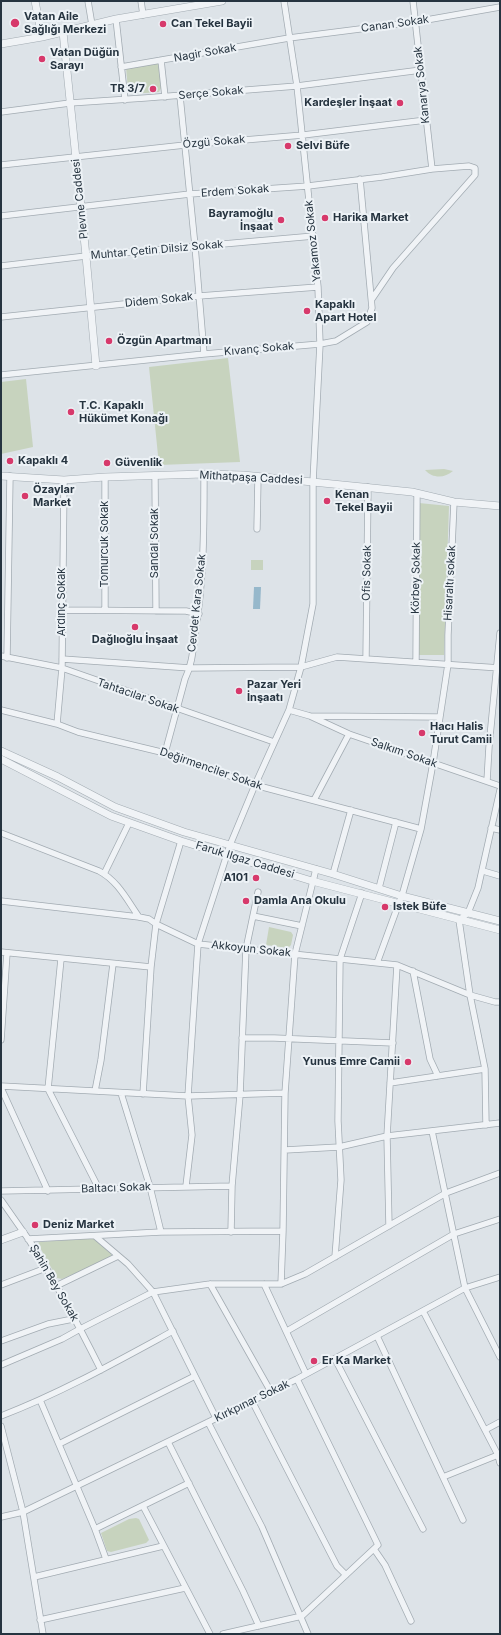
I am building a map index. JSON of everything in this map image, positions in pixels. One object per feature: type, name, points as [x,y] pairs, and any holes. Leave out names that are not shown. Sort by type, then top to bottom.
[{"type":"street","points":[[35,1],[42,37]]},
{"type":"street","points":[[88,1],[92,25]]},
{"type":"street","points":[[141,1],[143,15]]},
{"type":"street","points":[[1,44],[42,37],[116,20],[222,1]]},
{"type":"street","name":"Yakamoz Sokak","points":[[186,1186],[192,1135],[188,1096],[198,944],[230,845],[289,710],[301,667],[313,604],[313,482],[320,344],[318,287],[303,135],[284,1]]},
{"type":"street","name":"Kanarya Sokak","points":[[413,1],[432,169]]},
{"type":"street","name":"Canan Sokak","points":[[289,38],[415,22],[500,7]]},
{"type":"street","points":[[116,20],[125,100]]},
{"type":"street","name":"Plevne Caddesi","points":[[63,32],[96,366]]},
{"type":"street","name":"Nagir Sokak","points":[[121,67],[289,38]]},
{"type":"street","points":[[161,60],[165,97]]},
{"type":"street","name":"Serçe Sokak","points":[[1,112],[70,103],[180,96],[297,86],[421,70]]},
{"type":"street","points":[[180,96],[204,354]]},
{"type":"street","name":"Özgü Sokak","points":[[1,164],[185,145],[303,135],[426,120]]},
{"type":"street","name":"Erdem Sokak","points":[[1,216],[190,194],[308,186],[432,169],[470,166],[475,168],[475,175],[393,268],[372,299]]},
{"type":"street","name":"Kıvanç Sokak","points":[[1,375],[204,354],[320,344],[336,341],[367,322],[370,316],[372,299],[360,179]]},
{"type":"street","name":"Muhtar Çetin Dilsiz Sokak","points":[[1,266],[86,256],[314,236]]},
{"type":"street","name":"Didem Sokak","points":[[1,317],[199,296],[318,287]]},
{"type":"street","name":"Mithatpaşa Caddesi","points":[[1,476],[64,480],[105,477],[204,474],[258,477],[368,487],[417,493],[454,502],[500,506]]},
{"type":"street","name":"Cevdet Kara Sokak","points":[[165,753],[185,679],[190,668],[199,614],[204,540],[204,474]]},
{"type":"street","points":[[7,658],[10,476]]},
{"type":"street","name":"Sandal Sokak","points":[[155,476],[156,611]]},
{"type":"street","name":"Tomurcuk Sokak","points":[[105,477],[105,610]]},
{"type":"street","points":[[256,529],[258,477]]},
{"type":"street","name":"Ardınç Sokak","points":[[57,724],[62,668],[61,610],[64,480]]},
{"type":"street","name":"Ofis Sokak","points":[[366,659],[368,487]]},
{"type":"street","name":"Körbey Sokak","points":[[416,662],[417,493]]},
{"type":"street","name":"Hisaraltı sokak","points":[[377,963],[401,899],[421,829],[433,763],[448,664],[454,502]]},
{"type":"street","points":[[61,610],[186,611],[199,614]]},
{"type":"street","points":[[487,781],[489,747],[499,668],[500,633]]},
{"type":"street","name":"Tahtacılar Sokak","points":[[1,656],[62,668],[274,742]]},
{"type":"street","points":[[62,659],[190,668],[301,667],[337,657],[499,668]]},
{"type":"street","name":"Değirmenciler Sokak","points":[[1,710],[57,724],[78,732],[165,753],[255,785],[421,829]]},
{"type":"street","points":[[289,710],[310,716],[440,716]]},
{"type":"street","name":"Salkım Sokak","points":[[310,716],[349,734],[500,786]]},
{"type":"street","points":[[314,800],[349,734]]},
{"type":"street","name":"Faruk Ilgaz Caddesi","points":[[1,751],[58,777],[115,807],[184,832],[379,888],[401,899],[459,920],[500,930]]},
{"type":"street","name":"Faruk Ilgaz Caddesi","points":[[1,759],[111,816],[181,841],[312,881],[362,893],[401,899],[500,921]]},
{"type":"street","points":[[486,1126],[485,1070],[470,994],[459,920],[468,913],[483,871],[500,790]]},
{"type":"street","points":[[333,874],[351,810]]},
{"type":"street","points":[[379,888],[396,822]]},
{"type":"street","points":[[104,874],[130,823]]},
{"type":"street","points":[[491,828],[500,830]]},
{"type":"street","points":[[1,834],[110,877],[139,917]]},
{"type":"street","points":[[143,1094],[151,967],[156,924],[181,841]]},
{"type":"street","points":[[281,1284],[285,1093],[295,954],[316,869]]},
{"type":"street","points":[[483,871],[500,876]]},
{"type":"street","points":[[231,1232],[232,1186],[240,1095],[246,949],[258,892]]},
{"type":"street","points":[[335,1256],[341,1180],[338,1121],[340,959],[362,893]]},
{"type":"street","name":"Akkoyun Sokak","points":[[1,901],[149,919],[156,924],[198,944],[397,965],[470,994],[495,1002],[500,1002]]},
{"type":"street","points":[[253,916],[302,926]]},
{"type":"street","points":[[1,1040],[4,953],[151,967]]},
{"type":"street","points":[[61,959],[48,1089],[99,1189]]},
{"type":"street","points":[[94,1091],[101,1060],[113,964]]},
{"type":"street","points":[[389,1226],[387,1136],[397,965]]},
{"type":"street","points":[[413,971],[430,1059],[438,1076]]},
{"type":"street","points":[[242,1038],[288,1038],[339,1042],[393,1043]]},
{"type":"street","points":[[390,1083],[485,1070]]},
{"type":"street","points":[[48,1191],[1,1087],[188,1096],[285,1093]]},
{"type":"street","points":[[122,1092],[150,1187],[161,1232]]},
{"type":"street","points":[[285,1150],[340,1147],[387,1136],[500,1124]]},
{"type":"street","points":[[432,1131],[465,1288],[500,1357]]},
{"type":"street","points":[[1,1365],[62,1339],[153,1292],[210,1284],[281,1284],[305,1274],[446,1193],[500,1173]]},
{"type":"street","name":"Baltacı Sokak","points":[[1,1191],[232,1186]]},
{"type":"street","name":"Şahin Bey Sokak","points":[[1,1200],[46,1268],[101,1370]]},
{"type":"street","points":[[287,1331],[454,1234],[500,1219]]},
{"type":"street","points":[[28,1239],[161,1232],[283,1231]]},
{"type":"street","points":[[1,1240],[23,1232]]},
{"type":"street","points":[[95,1236],[128,1264],[153,1292],[216,1418]]},
{"type":"street","points":[[56,1286],[118,1256]]},
{"type":"street","points":[[1,1285],[46,1268]]},
{"type":"street","name":"Kırkpınar Sokak","points":[[1,1517],[23,1512],[297,1379],[465,1288],[500,1277]]},
{"type":"street","points":[[210,1284],[270,1392]]},
{"type":"street","points":[[264,1284],[306,1374]]},
{"type":"street","points":[[423,1311],[498,1455],[500,1463]]},
{"type":"street","points":[[1,1340],[48,1324],[73,1319]]},
{"type":"street","points":[[1,1416],[40,1400],[101,1370],[173,1331]]},
{"type":"street","points":[[377,1336],[464,1520]]},
{"type":"street","points":[[335,1359],[423,1529]]},
{"type":"street","points":[[59,1444],[195,1376]]},
{"type":"street","points":[[223,1634],[248,1631],[259,1626],[302,1616],[378,1545],[297,1379]]},
{"type":"street","points":[[40,1400],[95,1529],[106,1559]]},
{"type":"street","points":[[252,1401],[337,1566],[346,1575]]},
{"type":"street","points":[[208,1422],[262,1527],[302,1616],[308,1634]]},
{"type":"street","points":[[485,1430],[500,1422]]},
{"type":"street","points":[[1,1426],[23,1512],[43,1634]]},
{"type":"street","points":[[168,1442],[259,1626]]},
{"type":"street","points":[[443,1477],[498,1455]]},
{"type":"street","points":[[95,1529],[188,1483]]},
{"type":"street","points":[[142,1506],[210,1634]]},
{"type":"street","points":[[34,1577],[164,1546]]},
{"type":"street","points":[[374,1549],[385,1566],[411,1621]]},
{"type":"street","points":[[40,1620],[185,1588]]},
{"type":"green space","points":[[159,63],[161,88],[159,92],[131,94],[128,90],[126,67]]},
{"type":"green space","points":[[228,358],[240,462],[159,465],[149,367]]},
{"type":"green space","points":[[26,379],[33,447],[1,454],[1,382]]},
{"type":"green space","points":[[444,469],[453,471],[443,476],[435,476],[425,470]]},
{"type":"green space","points":[[419,503],[449,506],[444,655],[418,655]]},
{"type":"green space","points":[[251,560],[263,560],[263,570],[251,570]]},
{"type":"green space","points":[[269,927],[291,932],[293,935],[291,945],[288,948],[266,945]]},
{"type":"green space","points":[[94,1238],[111,1253],[111,1258],[62,1279],[57,1278],[38,1244],[39,1242]]},
{"type":"green space","points":[[129,1519],[139,1519],[149,1540],[146,1543],[111,1552],[107,1551],[101,1533]]},
{"type":"water","points":[[254,587],[261,587],[260,609],[253,609]]},
{"type":"place","name":"Vatan Aile Sağlığı Merkezi","points":[[15,23]]},
{"type":"place","name":"Can Tekel Bayii","points":[[163,24]]},
{"type":"place","name":"Vatan Düğün Sarayı","points":[[42,59]]},
{"type":"place","name":"TR 3/7","points":[[153,89]]},
{"type":"place","name":"Kardeşler İnşaat","points":[[400,103]]},
{"type":"place","name":"Selvi Büfe","points":[[288,146]]},
{"type":"place","name":"Harika Market","points":[[325,218]]},
{"type":"place","name":"Bayramoğlu İnşaat","points":[[281,220]]},
{"type":"place","name":"Kapaklı Apart Hotel","points":[[307,311]]},
{"type":"place","name":"Özgün Apartmanı","points":[[109,341]]},
{"type":"place","name":"T.C. Kapaklı Hükümet Konağı","points":[[71,412]]},
{"type":"place","name":"Kapaklı 4","points":[[10,461]]},
{"type":"place","name":"Güvenlik","points":[[107,463]]},
{"type":"place","name":"Özaylar Market","points":[[25,496]]},
{"type":"place","name":"Kenan Tekel Bayii","points":[[327,501]]},
{"type":"place","name":"Dağlıoğlu İnşaat","points":[[135,627]]},
{"type":"place","name":"Pazar Yeri İnşaatı","points":[[239,691]]},
{"type":"place","name":"Hacı Halis Turut Camii","points":[[422,733]]},
{"type":"place","name":"A101","points":[[256,878]]},
{"type":"place","name":"Damla Ana Okulu","points":[[246,901]]},
{"type":"place","name":"Istek Büfe","points":[[385,907]]},
{"type":"place","name":"Yunus Emre Camii","points":[[408,1062]]},
{"type":"place","name":"Deniz Market","points":[[35,1225]]},
{"type":"place","name":"Er Ka Market","points":[[314,1361]]}]
